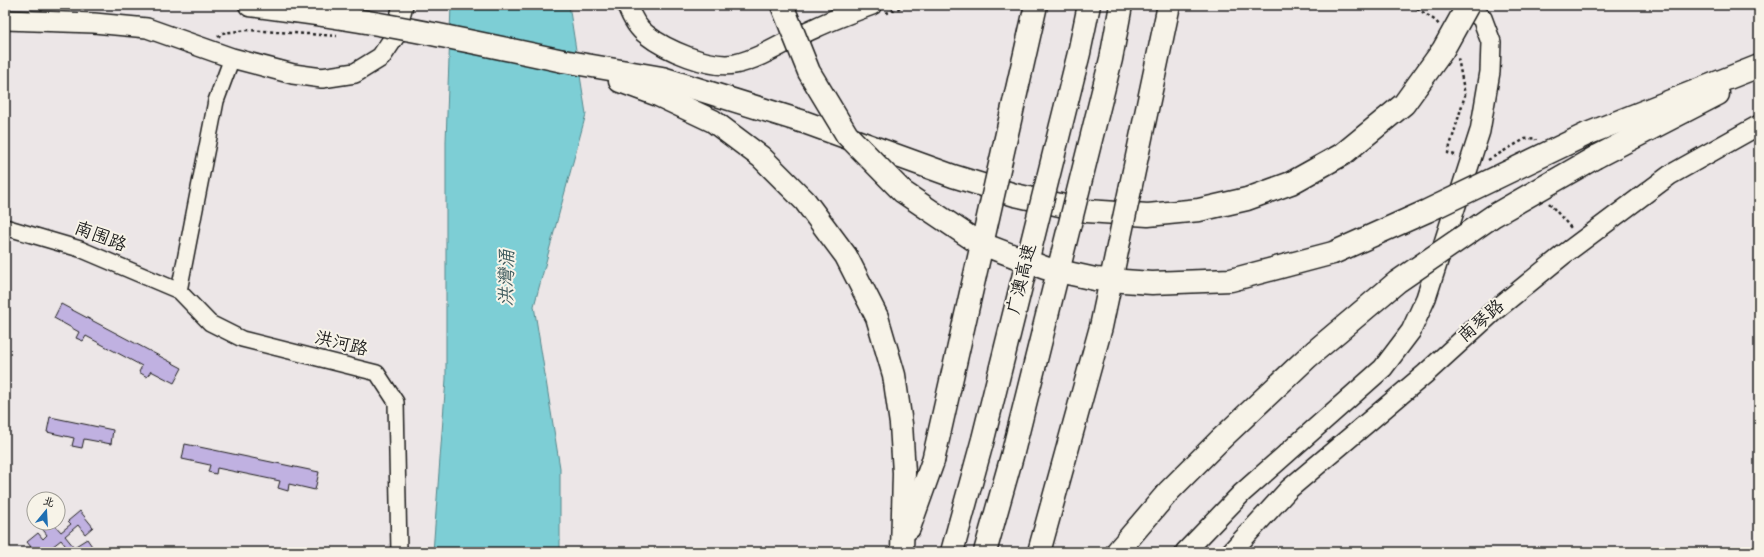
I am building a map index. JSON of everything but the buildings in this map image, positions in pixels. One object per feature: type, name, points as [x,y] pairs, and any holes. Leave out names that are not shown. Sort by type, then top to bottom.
[{"type":"highway","points":[[250,5],[354,19],[419,30],[563,61],[804,122],[953,176],[1015,195],[1088,211],[1148,215],[1206,208],[1247,199],[1291,183],[1343,154],[1404,104],[1443,50],[1468,5]]},
{"type":"highway","points":[[782,5],[809,72],[848,135],[903,192],[977,242],[1044,268],[1095,279],[1152,283],[1231,280],[1333,253],[1587,134],[1759,66]]},
{"type":"highway","points":[[903,548],[933,461],[1036,5]]},
{"type":"highway","name":"广澳高速","points":[[952,552],[987,424],[1079,53],[1089,5]]},
{"type":"highway","name":"广澳高速","points":[[985,552],[1016,441],[1111,59],[1121,5]]},
{"type":"highway","points":[[1039,552],[1101,328],[1169,5]]},
{"type":"highway","points":[[1117,552],[1169,491],[1220,440],[1308,358],[1397,282],[1492,216],[1596,157],[1759,73]]},
{"type":"highway","points":[[660,86],[713,121],[761,157],[805,201],[846,256],[877,317],[894,375],[901,424],[904,473],[903,548]]},
{"type":"main road","points":[[5,20],[94,23],[146,28],[232,58],[293,74],[322,78],[355,73],[381,57],[395,36],[403,5]]},
{"type":"main road","points":[[627,5],[631,17],[646,34],[666,47],[693,58],[717,64],[734,64],[760,55],[815,28],[872,5]]},
{"type":"main road","points":[[640,5],[645,16],[666,35],[704,53],[738,58],[760,55]]},
{"type":"main road","points":[[1185,552],[1242,493],[1383,368],[1411,331],[1426,298],[1480,131],[1490,72],[1491,42],[1482,18],[1464,5]]},
{"type":"main road","name":"南琴路","points":[[1231,552],[1288,490],[1424,374],[1504,302],[1563,255],[1670,175],[1759,125]]},
{"type":"street","points":[[179,291],[216,101],[232,58]]},
{"type":"street","name":"南围路","points":[[5,227],[80,249],[179,291]]},
{"type":"street","name":"洪河路","points":[[179,291],[210,323],[242,339],[377,373],[396,402],[399,552]]},
{"type":"path","points":[[733,5],[770,5]]},
{"type":"path","points":[[209,50],[222,33],[233,30],[341,36]]},
{"type":"water","name":"洪灣涌","points":[[451,5],[569,5],[586,114],[534,306],[560,468],[560,552],[433,552],[446,379],[446,141]]}]
